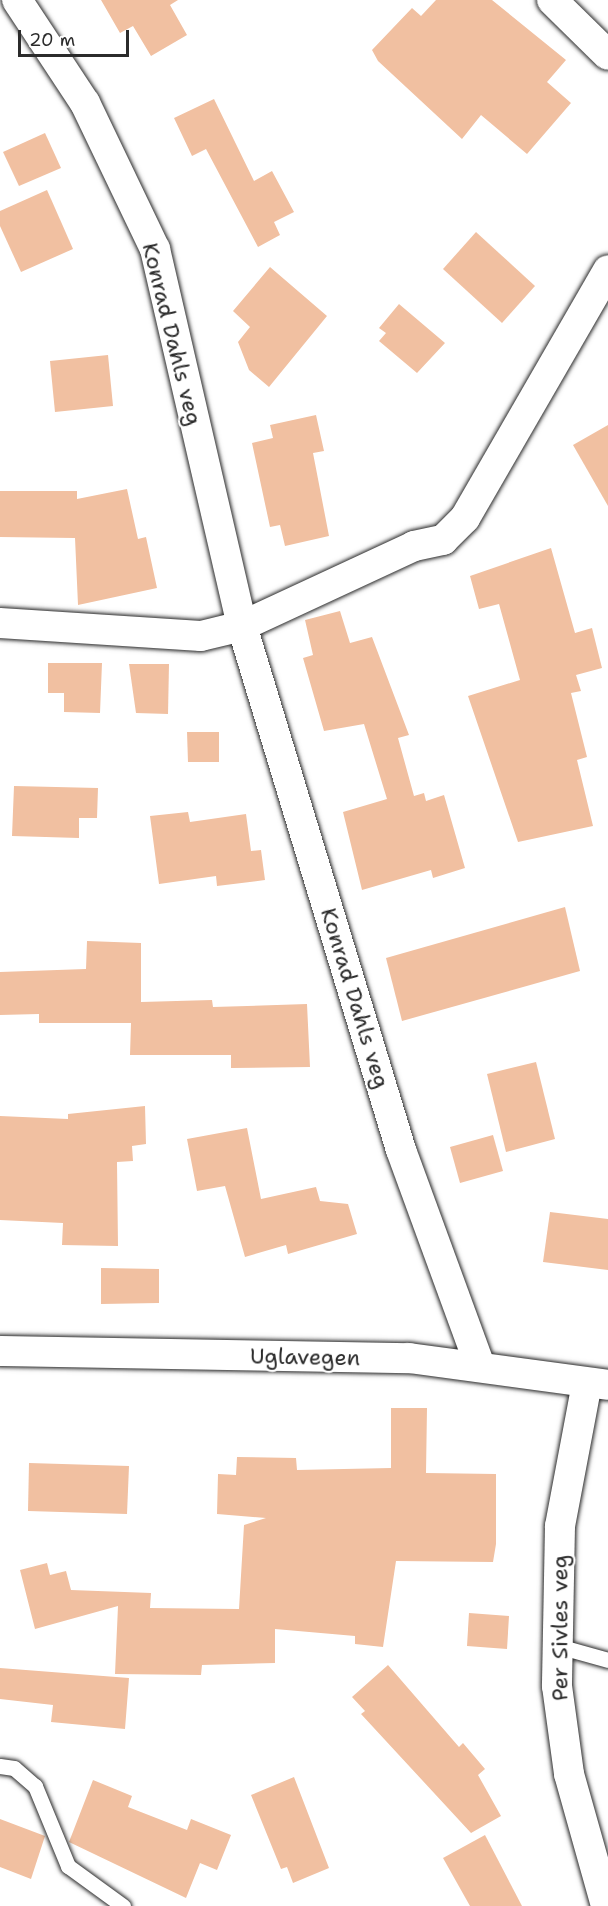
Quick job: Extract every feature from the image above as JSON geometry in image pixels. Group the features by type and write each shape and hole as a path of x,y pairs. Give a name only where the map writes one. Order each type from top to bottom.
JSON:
{"street":[{"name":"Konrad Dahls veg","path":"17,0 85,103 155,249 242,626 401,1150 480,1366"},
{"path":"552,0 608,55"},
{"path":"0,622 201,636 242,626 414,546 443,540 465,518 608,270"},
{"name":"Uglavegen","path":"0,1351 409,1358 480,1366 597,1384"},
{"name":"Per Sivles veg","path":"597,1384 560,1526 556,1686 569,1774 606,1906"}],"lane":[{"path":"558,1646 608,1660"},
{"path":"0,1766 14,1768 34,1786 68,1866 123,1906"}],"building":[{"path":"101,0 178,0 170,5 187,35 151,56 133,26 120,33"},
{"path":"436,0 492,0 566,60 547,82 571,103 527,154 481,115 462,139 378,61 372,50 412,8 421,16"},
{"path":"214,99 254,181 272,171 294,212 274,222 280,235 258,247 206,149 192,156 174,118"},
{"path":"45,133 61,168 19,186 3,152"},
{"path":"47,190 73,249 21,272 0,226 0,211"},
{"path":"476,232 535,286 502,323 443,269"},
{"path":"270,267 327,316 269,387 249,370 238,342 250,327 233,311"},
{"path":"399,304 445,343 417,373 379,341 386,333 379,328"},
{"path":"108,355 113,406 55,412 50,361"},
{"path":"316,415 324,451 313,453 329,536 285,546 280,525 270,527 252,443 273,438 270,425"},
{"path":"608,425 608,506 573,445"},
{"path":"127,489 138,539 146,537 157,588 78,605 75,538 0,537 0,491 77,491 77,499"},
{"path":"551,548 575,633 592,628 602,668 576,675 581,691 571,693 587,757 577,760 593,826 518,842 468,696 520,680 499,604 479,609 470,576"},
{"path":"340,611 350,643 372,637 409,735 398,738 414,796 424,793 426,801 444,795 465,868 433,878 431,870 362,890 343,812 387,799 364,724 324,731 303,658 313,655 305,620"},
{"path":"48,663 102,663 100,713 64,712 64,693 48,693"},
{"path":"129,664 169,664 168,714 136,713"},
{"path":"187,732 219,732 219,762 188,762"},
{"path":"14,786 98,788 97,818 79,818 79,838 12,836"},
{"path":"188,812 190,822 246,814 251,851 261,850 265,880 217,886 216,876 159,884 150,816"},
{"path":"565,907 580,971 402,1021 386,958"},
{"path":"87,941 141,943 141,1002 212,1000 213,1007 307,1004 310,1067 231,1068 231,1055 130,1055 131,1023 39,1023 39,1014 0,1015 0,972 86,969"},
{"path":"536,1062 555,1139 506,1152 487,1074"},
{"path":"145,1106 146,1144 132,1146 133,1161 117,1162 118,1246 62,1245 63,1223 0,1220 0,1116 68,1119 68,1114"},
{"path":"247,1128 261,1199 316,1187 320,1201 348,1204 357,1234 288,1254 286,1245 245,1257 225,1186 197,1191 187,1139"},
{"path":"493,1135 503,1171 460,1183 450,1147"},
{"path":"550,1212 608,1219 608,1270 543,1262"},
{"path":"101,1268 159,1269 159,1303 101,1304"},
{"path":"391,1408 427,1408 426,1473 496,1474 496,1544 493,1562 396,1561 383,1647 355,1644 355,1636 275,1629 275,1663 202,1665 201,1675 115,1674 118,1606 35,1629 20,1570 47,1563 50,1575 66,1571 71,1590 151,1593 150,1608 239,1609 244,1525 266,1518 217,1514 218,1474 236,1475 237,1457 296,1458 297,1470 391,1468"},
{"path":"29,1463 129,1466 127,1514 28,1511"},
{"path":"469,1613 509,1616 507,1649 467,1646"},
{"path":"388,1665 459,1747 463,1743 485,1769 478,1775 501,1816 471,1833 361,1714 365,1711 352,1697"},
{"path":"0,1668 129,1678 125,1729 51,1722 53,1705 0,1699"},
{"path":"294,1777 329,1868 293,1883 287,1867 281,1869 251,1795"},
{"path":"93,1780 132,1796 128,1807 187,1830 191,1819 231,1835 217,1870 200,1863 186,1898 69,1842"},
{"path":"0,1819 45,1836 31,1879 0,1867"},
{"path":"485,1835 522,1906 470,1906 443,1858"}]}
